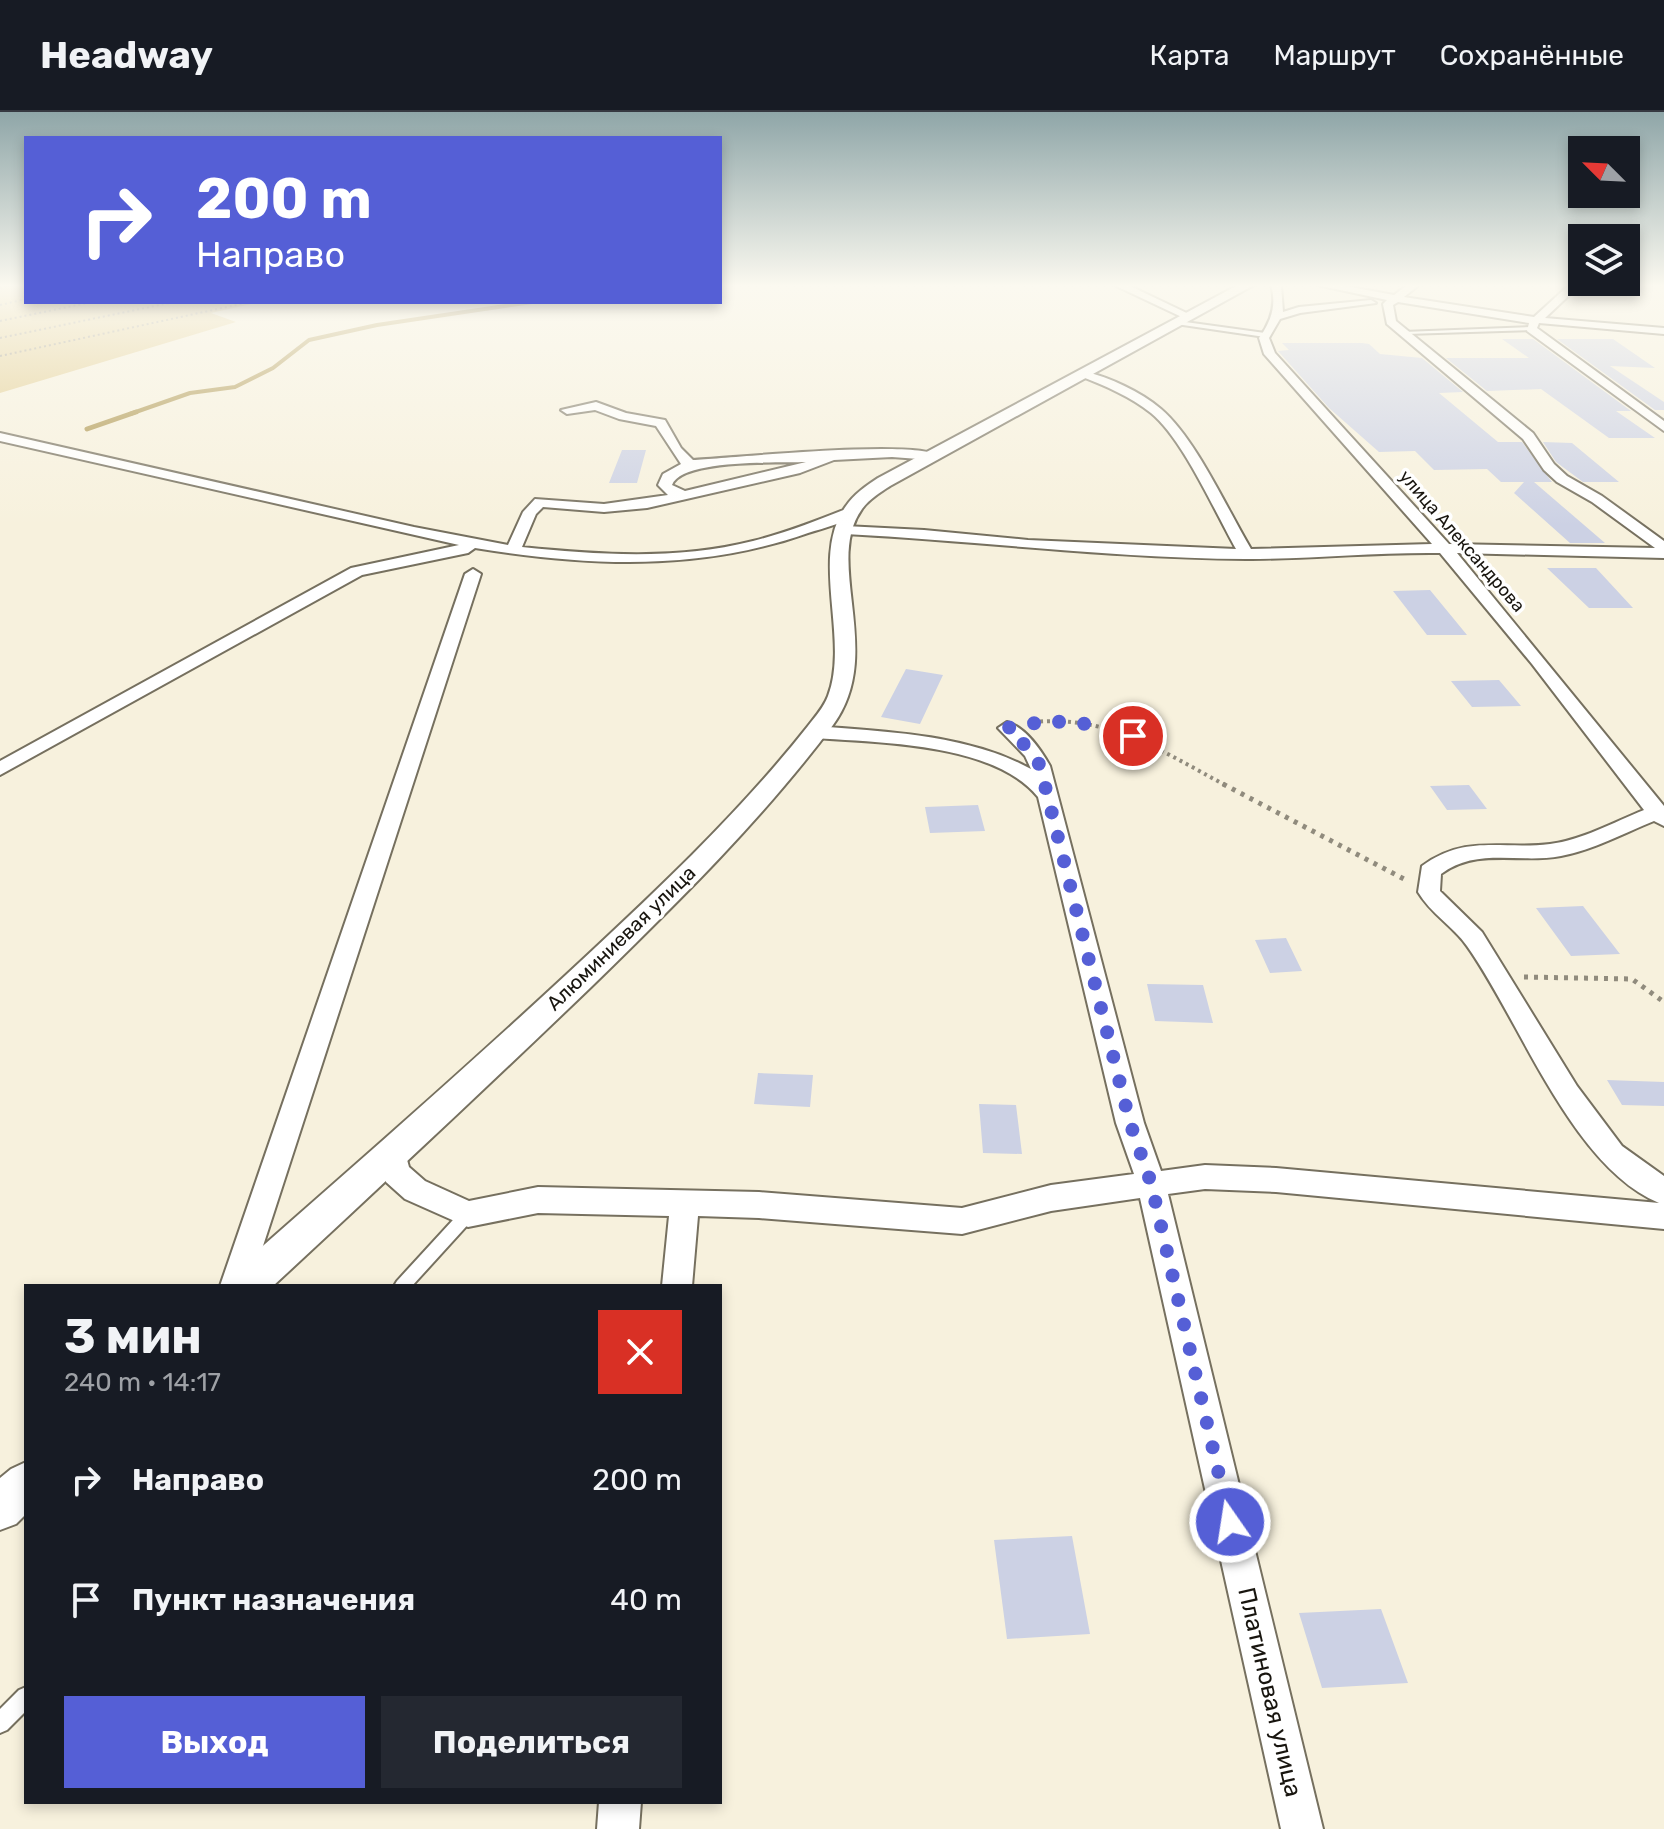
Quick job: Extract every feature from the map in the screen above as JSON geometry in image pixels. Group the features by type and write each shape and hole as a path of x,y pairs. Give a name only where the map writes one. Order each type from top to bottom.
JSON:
{"street":[{"path":"848,521 884,482 1100,365"},
{"name":"улица Александрова","path":"1280,365 1445,549 1661,815"},
{"path":"1445,365 1528,436 1549,467 1562,479 1597,499 1664,550"},
{"path":"1585,365 1664,427"},
{"path":"1084,374 1118,387 1157,412 1183,444 1246,554"},
{"path":"567,410 596,406 623,416 661,423 666,437 681,458 690,464"},
{"path":"0,437 479,546 592,559 692,555 739,549 848,521 924,534 1028,545 1246,554 1445,549 1664,550"},
{"path":"687,496 669,491 665,485 668,477 690,464 892,453 932,456"},
{"path":"513,551 530,512 540,502 618,507 687,496 795,470 829,458"},
{"name":"Алюминиевая улица","path":"248,1284 629,933 753,807 816,732 840,695 845,672 842,546 848,521"},
{"path":"0,769 65,730 357,571 479,546"},
{"path":"236,1284 473,574"},
{"name":"Платиновая улица","path":"1007,728 1033,753 1040,766 1130,1123 1151,1183 1302,1829"},
{"path":"816,732 877,737 957,750 1002,762 1029,776 1046,794"},
{"path":"1661,815 1563,848 1528,852 1474,849 1443,859 1430,871 1429,892 1443,910 1474,938 1500,976 1568,1094 1612,1154 1664,1192"},
{"path":"393,1153 396,1173 415,1190 468,1214 538,1200 759,1205 962,1221 1051,1198 1205,1177 1276,1180 1664,1216"},
{"path":"677,1284 685,1205"},
{"path":"0,1508 24,1486"},
{"path":"618,1829 620,1804"}],"lane":[{"path":"404,1284 468,1214"},
{"path":"0,1723 24,1699"}],"path":[{"path":"1007,728 1038,721 1068,719 1133,736 1429,892"},
{"path":"1500,976 1632,979 1664,1002"}],"shaded area":[{"path":"0,365 93,365 0,393"}],"building":[{"path":"1291,365 1431,365 1463,392 1439,393 1498,442 1522,442 1552,482 1534,482 1605,543 1570,543 1514,493 1524,482 1501,482 1487,469 1434,470 1415,451 1379,452 1329,408"},
{"path":"1455,365 1569,365 1631,411 1616,411 1655,438 1609,438 1541,389 1487,391"},
{"path":"1593,365 1651,365 1655,368 1610,366 1664,402 1664,410 1655,410"},
{"path":"1543,442 1572,443 1619,482 1583,482 1556,462"},
{"path":"622,450 646,450 637,483 609,483"},
{"path":"1547,568 1596,568 1633,608 1589,608"},
{"path":"1430,590 1467,635 1427,635 1393,591"},
{"path":"906,669 943,675 920,724 881,717"},
{"path":"1499,680 1521,706 1472,707 1451,681"},
{"path":"1469,785 1487,809 1447,810 1430,786"},
{"path":"978,805 985,831 930,833 925,807"},
{"path":"1583,906 1620,954 1571,956 1536,908"},
{"path":"1286,938 1302,971 1270,973 1255,940"},
{"path":"1147,984 1203,985 1213,1023 1155,1021"},
{"path":"758,1073 813,1075 810,1107 754,1104"},
{"path":"1607,1080 1664,1082 1664,1106 1622,1105"},
{"path":"979,1104 1016,1105 1022,1154 983,1153"},
{"path":"1072,1536 1090,1634 1007,1639 994,1540"},
{"path":"1381,1609 1408,1683 1322,1688 1299,1613"}],"waterway":[{"path":"130,414 190,393 235,387 277,365"},
{"path":"87,429 136,412"}],"route":[{"path":"1133,736 1068,719 1038,721 1007,728 1021,739 1040,766 1130,1123 1151,1183 1230,1522"}]}
